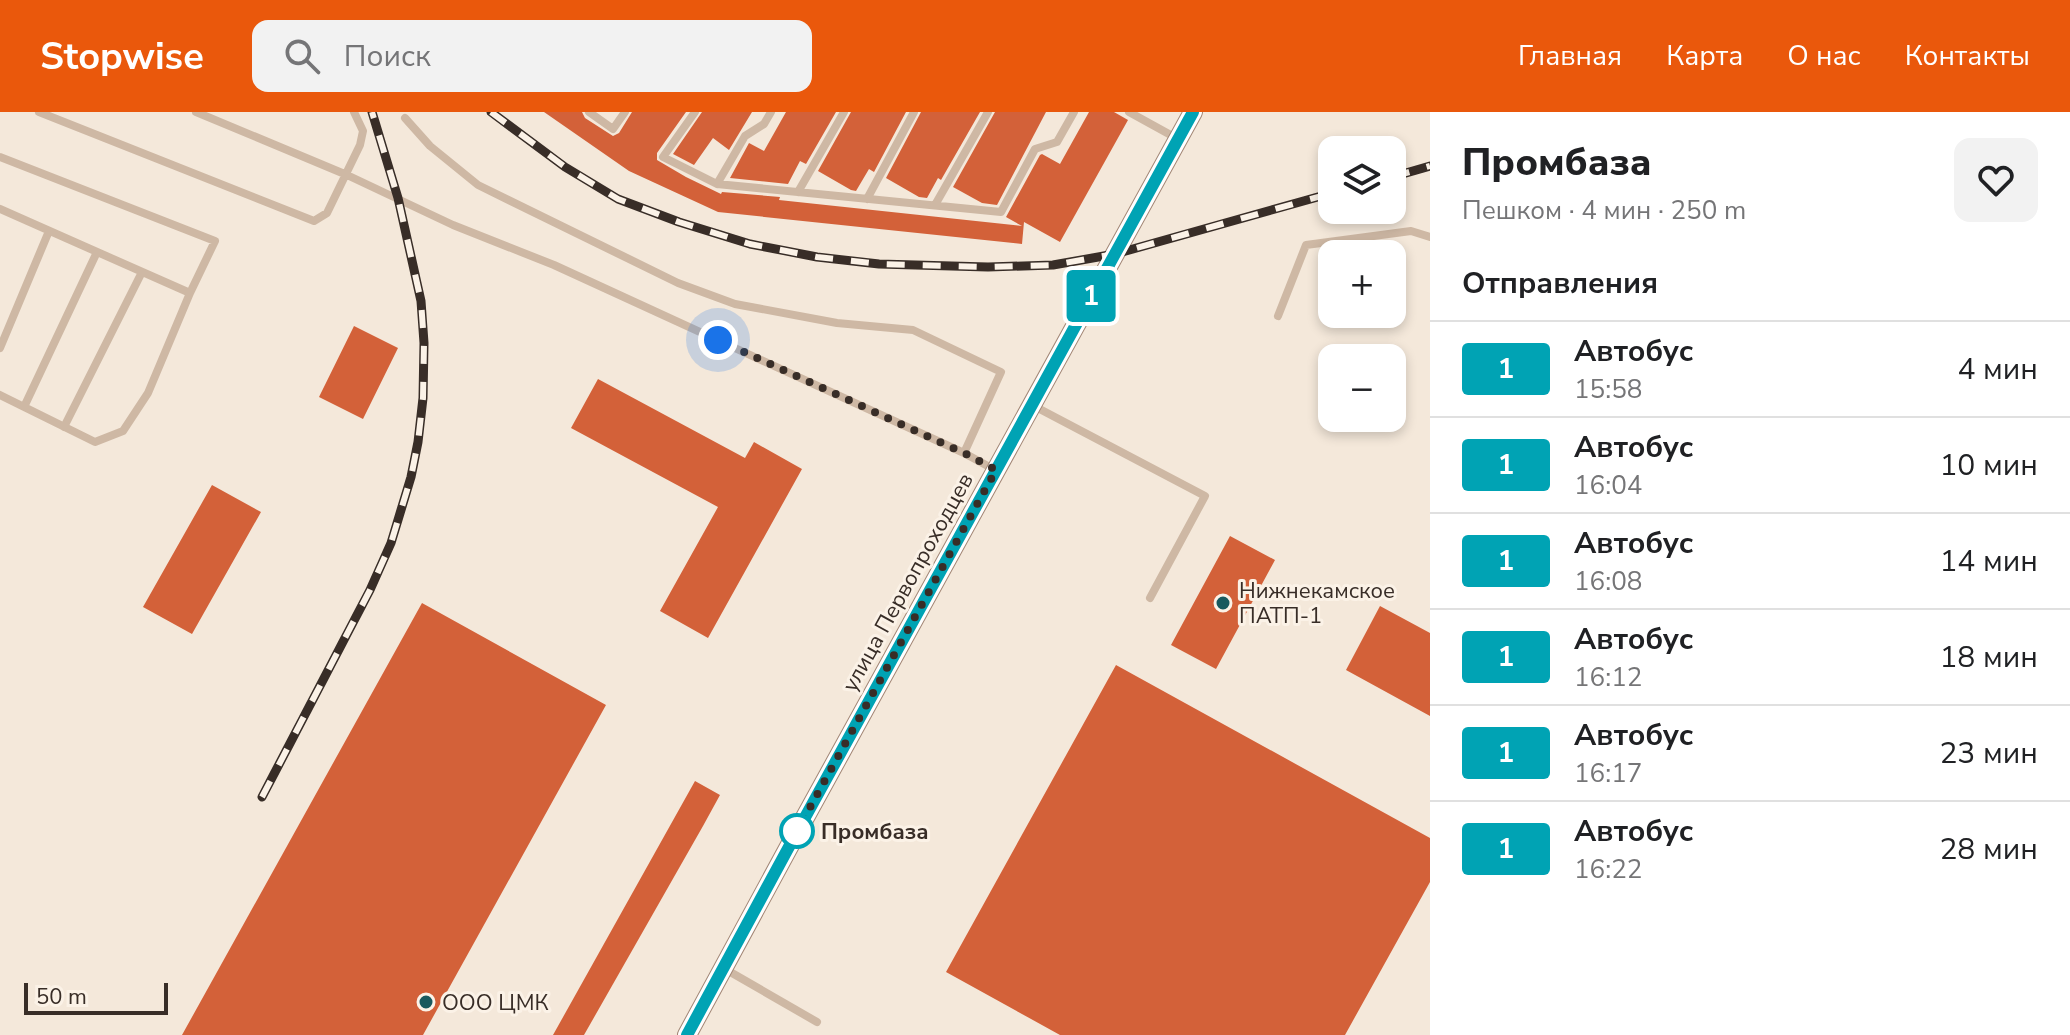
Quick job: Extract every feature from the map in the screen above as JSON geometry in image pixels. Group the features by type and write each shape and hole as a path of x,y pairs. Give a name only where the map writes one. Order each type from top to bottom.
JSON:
{"street":[{"name":"улица Первопроходцев","path":"687,1035 1193,112"}],"lane":[{"path":"39,112 314,221 327,213 360,145 363,131 354,112"},
{"path":"196,112 568,272 996,470"},
{"path":"589,112 613,129 625,112"},
{"path":"695,112 663,157 717,184 1001,212 1035,149 1057,142 1074,112"},
{"path":"717,184 745,136 764,124 771,112"},
{"path":"798,192 844,112"},
{"path":"867,199 914,112"},
{"path":"935,205 988,112"},
{"path":"1129,112 1178,139"},
{"path":"405,118 430,146 478,185 678,283 735,304 837,323 913,330 1001,372 964,453"},
{"path":"0,157 215,241 148,393 123,431 95,442 0,395"},
{"path":"0,209 190,293"},
{"path":"0,348 49,231"},
{"path":"1278,316 1306,245 1411,231 1430,237"},
{"path":"24,407 97,252"},
{"path":"64,427 142,272"},
{"path":"1032,405 1205,496 1150,598"},
{"path":"724,968 817,1022"}],"building":[{"path":"544,112 582,112 585,118 613,136 619,133 632,112 686,112 657,153 657,160 721,194 780,197 779,200 1022,226 1006,217 1040,155 1060,164 1089,112 1114,112 1128,120 1060,242 1024,222 1022,244 718,212 629,171"},
{"path":"702,112 752,112 729,150 713,138 694,165 673,154"},
{"path":"786,112 836,112 806,164 800,161 788,184 730,178 749,143 764,151"},
{"path":"851,112 906,112 874,172 869,169 856,191 818,171"},
{"path":"921,112 980,112 941,180 938,178 927,198 919,197 886,178"},
{"path":"995,112 1046,112 997,205 982,203 953,187"},
{"path":"354,326 398,348 363,419 319,397"},
{"path":"598,379 745,458 754,442 802,469 708,638 660,611 718,507 571,428"},
{"path":"212,485 261,512 192,634 143,607"},
{"name":"Нижнекамское ПАТП-1","path":"1230,536 1275,560 1216,669 1171,645"},
{"path":"422,603 606,705 423,1035 182,1035"},
{"path":"1380,606 1430,633 1430,716 1346,670"},
{"path":"1116,665 1430,838 1430,882 1345,1035 1060,1035 946,972"},
{"path":"695,781 720,795 703,826 584,1035 553,1035"}],"railway":[{"path":"262,797 370,590 391,543 418,442 423,398 421,301 398,198 372,112"},
{"path":"491,112 565,167 618,199 750,244 817,257 879,264 1053,265 1115,254 1318,197"},
{"path":"1406,173 1430,166"}],"bus line":[{"name":"1","path":"687,1035 1193,112"}],"place":[{"name":"Нижнекамское ПАТП-1","path":"1223,603"},
{"name":"Промбаза","path":"797,831"},
{"name":"ООО ЦМК","path":"426,1002"}],"route":[{"path":"718,340 996,470 797,831"}]}
